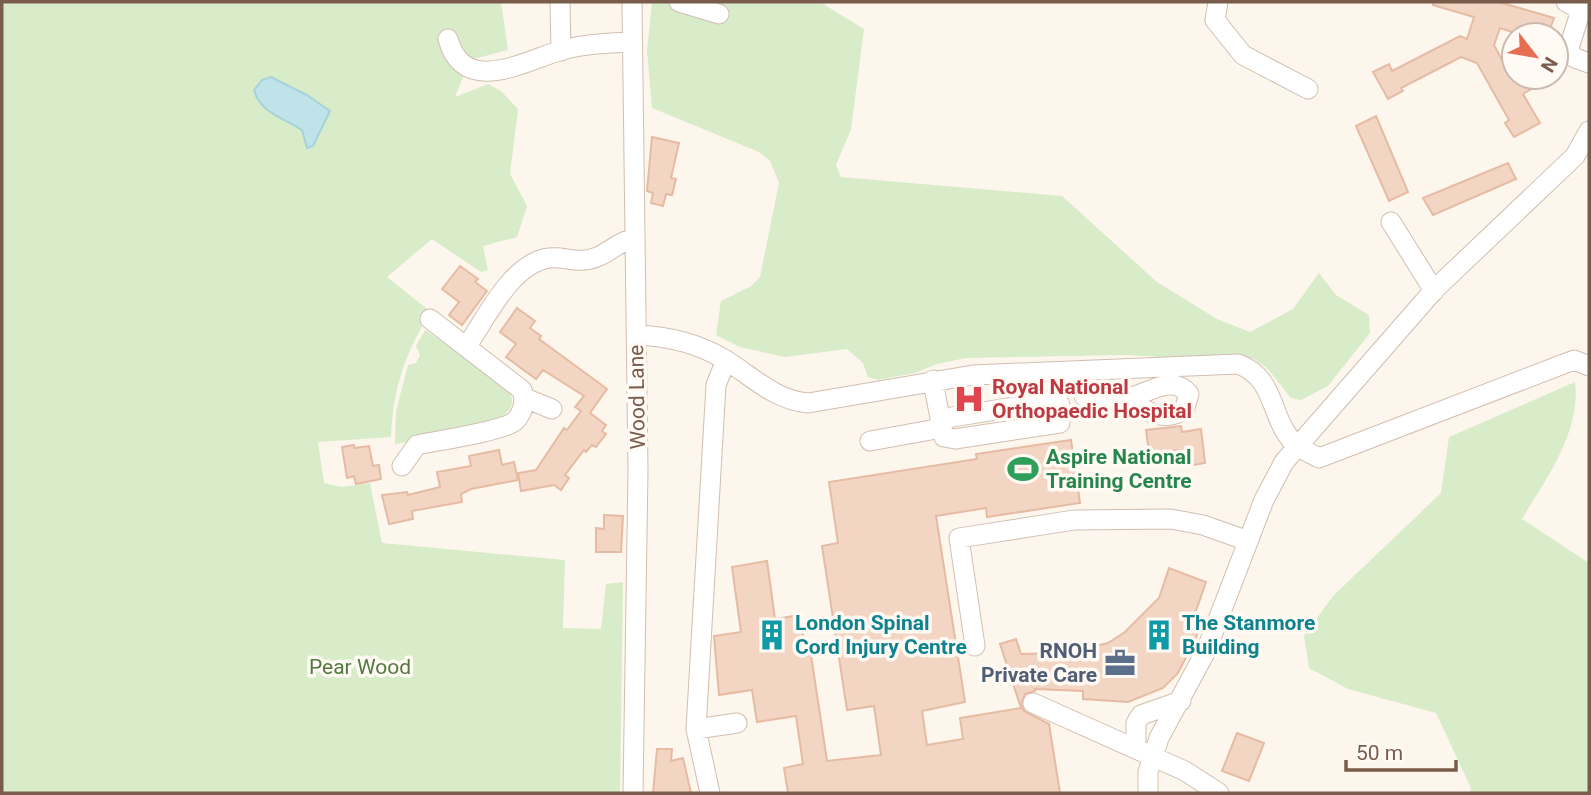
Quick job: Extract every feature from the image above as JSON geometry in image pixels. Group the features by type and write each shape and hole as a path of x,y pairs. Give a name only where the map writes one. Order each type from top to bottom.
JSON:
{"street":[{"path":"560,2 561,51"},
{"name":"Wood Lane","path":"632,2 638,470 633,793"},
{"path":"680,2 719,14"},
{"path":"1218,2 1215,20 1243,55 1308,89"},
{"path":"1570,43 1579,6"},
{"path":"448,39 459,63 476,72 524,65 561,51 632,42"},
{"path":"1570,57 1589,63"},
{"path":"1144,752 1181,701 1206,651 1275,478 1296,445 1434,290 1580,163 1589,131"},
{"path":"1391,222 1434,290"},
{"path":"466,347 522,271 550,258 573,262 598,257 619,241 635,238"},
{"path":"402,466 417,444 507,426 521,412 525,398 522,390 430,319"},
{"path":"636,335 678,340 726,360 765,388 795,402 827,402 933,380 1001,373 1082,372 1227,363 1245,367 1263,381 1287,434 1296,445 1319,458 1574,360 1589,366"},
{"path":"710,793 696,729 716,385 726,360"},
{"path":"1082,372 1084,396 1125,399"},
{"path":"870,441 942,428 1057,400 1060,405 1060,423 955,439 942,428 933,380"},
{"path":"525,398 552,409"},
{"path":"975,646 959,538 1074,520 1171,519 1203,525 1248,541"},
{"path":"1148,793 1144,752 1136,723 1141,715 1181,701"},
{"path":"1033,703 1185,771 1219,793"},
{"path":"696,729 737,723"}],"green space":[{"name":"Pear Wood","path":"2,2 501,2 508,50 470,60 455,97 488,84 501,91 518,109 510,174 527,206 517,237 483,246 488,270 481,272 432,239 387,277 431,312 414,342 402,372 394,403 391,437 318,442 324,483 342,487 370,483 382,543 565,560 563,628 601,629 606,584 623,582 620,793 2,793"},
{"path":"652,2 820,2 864,29 851,129 836,165 841,177 1062,196 1157,282 1217,319 1250,332 1293,309 1319,273 1336,295 1369,315 1370,333 1328,386 1301,400 1291,398 1267,368 1254,359 1242,356 966,358 937,364 915,373 878,380 868,377 863,363 847,349 785,357 740,347 716,335 721,301 751,286 760,277 779,183 770,161 759,152 652,108 647,50"},
{"path":"425,330 495,378 509,391 512,404 504,415 469,431 395,444 396,411 408,365 416,363 420,355 416,346"},
{"path":"1575,382 1573,419 1567,436 1551,470 1522,519 1589,563 1589,793 1470,793 1471,788 1436,713 1348,689 1309,668 1304,636 1333,596 1441,493 1449,437"}],"water":[{"path":"271,77 307,95 330,111 313,146 307,148 302,130 267,110 257,98 254,90 262,80"}],"building":[{"path":"1434,2 1499,2 1554,18 1553,21 1500,21 1494,45 1500,56 1500,91 1528,91 1523,94 1540,123 1514,137 1505,123 1509,120 1477,63 1461,57 1401,88 1403,91 1388,99 1373,72 1389,64 1392,71 1460,36 1467,39 1474,17 1433,5"},
{"path":"1376,116 1408,192 1389,201 1356,126"},
{"path":"652,137 679,143 671,178 676,179 672,195 666,194 663,206 651,203 653,193 647,191"},
{"path":"1508,163 1516,179 1433,215 1423,198"},
{"path":"460,266 478,279 475,282 487,291 462,325 449,315 459,302 442,289"},
{"path":"517,308 535,321 530,328 541,336 539,339 607,389 590,413 606,425 602,431 606,434 596,447 592,445 586,452 584,450 565,475 569,478 561,490 554,485 521,491 518,473 536,470 564,428 567,430 581,411 575,407 584,396 543,370 536,379 506,357 516,344 500,332"},
{"path":"1181,426 1182,432 1201,429 1205,463 1193,465 1192,457 1182,458 1181,450 1149,452 1146,430"},
{"path":"1071,440 1080,503 987,517 986,508 936,516 965,702 922,711 927,745 963,739 960,718 1021,708 1000,644 1016,639 1021,654 1065,653 1108,643 1125,632 1159,598 1169,568 1206,582 1192,622 1199,627 1196,638 1178,673 1163,688 1128,702 1083,699 1083,691 1035,689 1025,694 1021,704 1024,711 1049,724 1060,793 788,793 784,768 803,764 796,716 757,722 752,690 719,695 714,636 741,632 732,567 767,561 775,619 800,615 806,656 811,655 827,761 881,755 874,706 847,710 822,546 838,543 829,482 977,459 976,454"},
{"path":"354,445 354,448 369,446 373,466 379,465 381,479 356,484 354,476 347,478 342,447"},
{"path":"499,450 502,465 514,462 518,480 471,489 461,494 462,502 412,511 413,519 389,524 382,495 407,492 408,495 440,487 437,472 471,466 469,456"},
{"path":"604,515 623,516 621,552 596,552 596,528 604,529"},
{"path":"1237,733 1264,743 1249,781 1222,771"},
{"path":"657,749 672,749 671,761 683,758 691,793 653,793"}],"place":[{"name":"Royal National Orthopaedic Hospital","path":"969,399"},
{"name":"Aspire National Training Centre","path":"1023,469"},
{"name":"London Spinal Cord Injury Centre","path":"772,635"},
{"name":"The Stanmore Building","path":"1159,635"},
{"name":"RNOH Private Care","path":"1120,663"}]}
